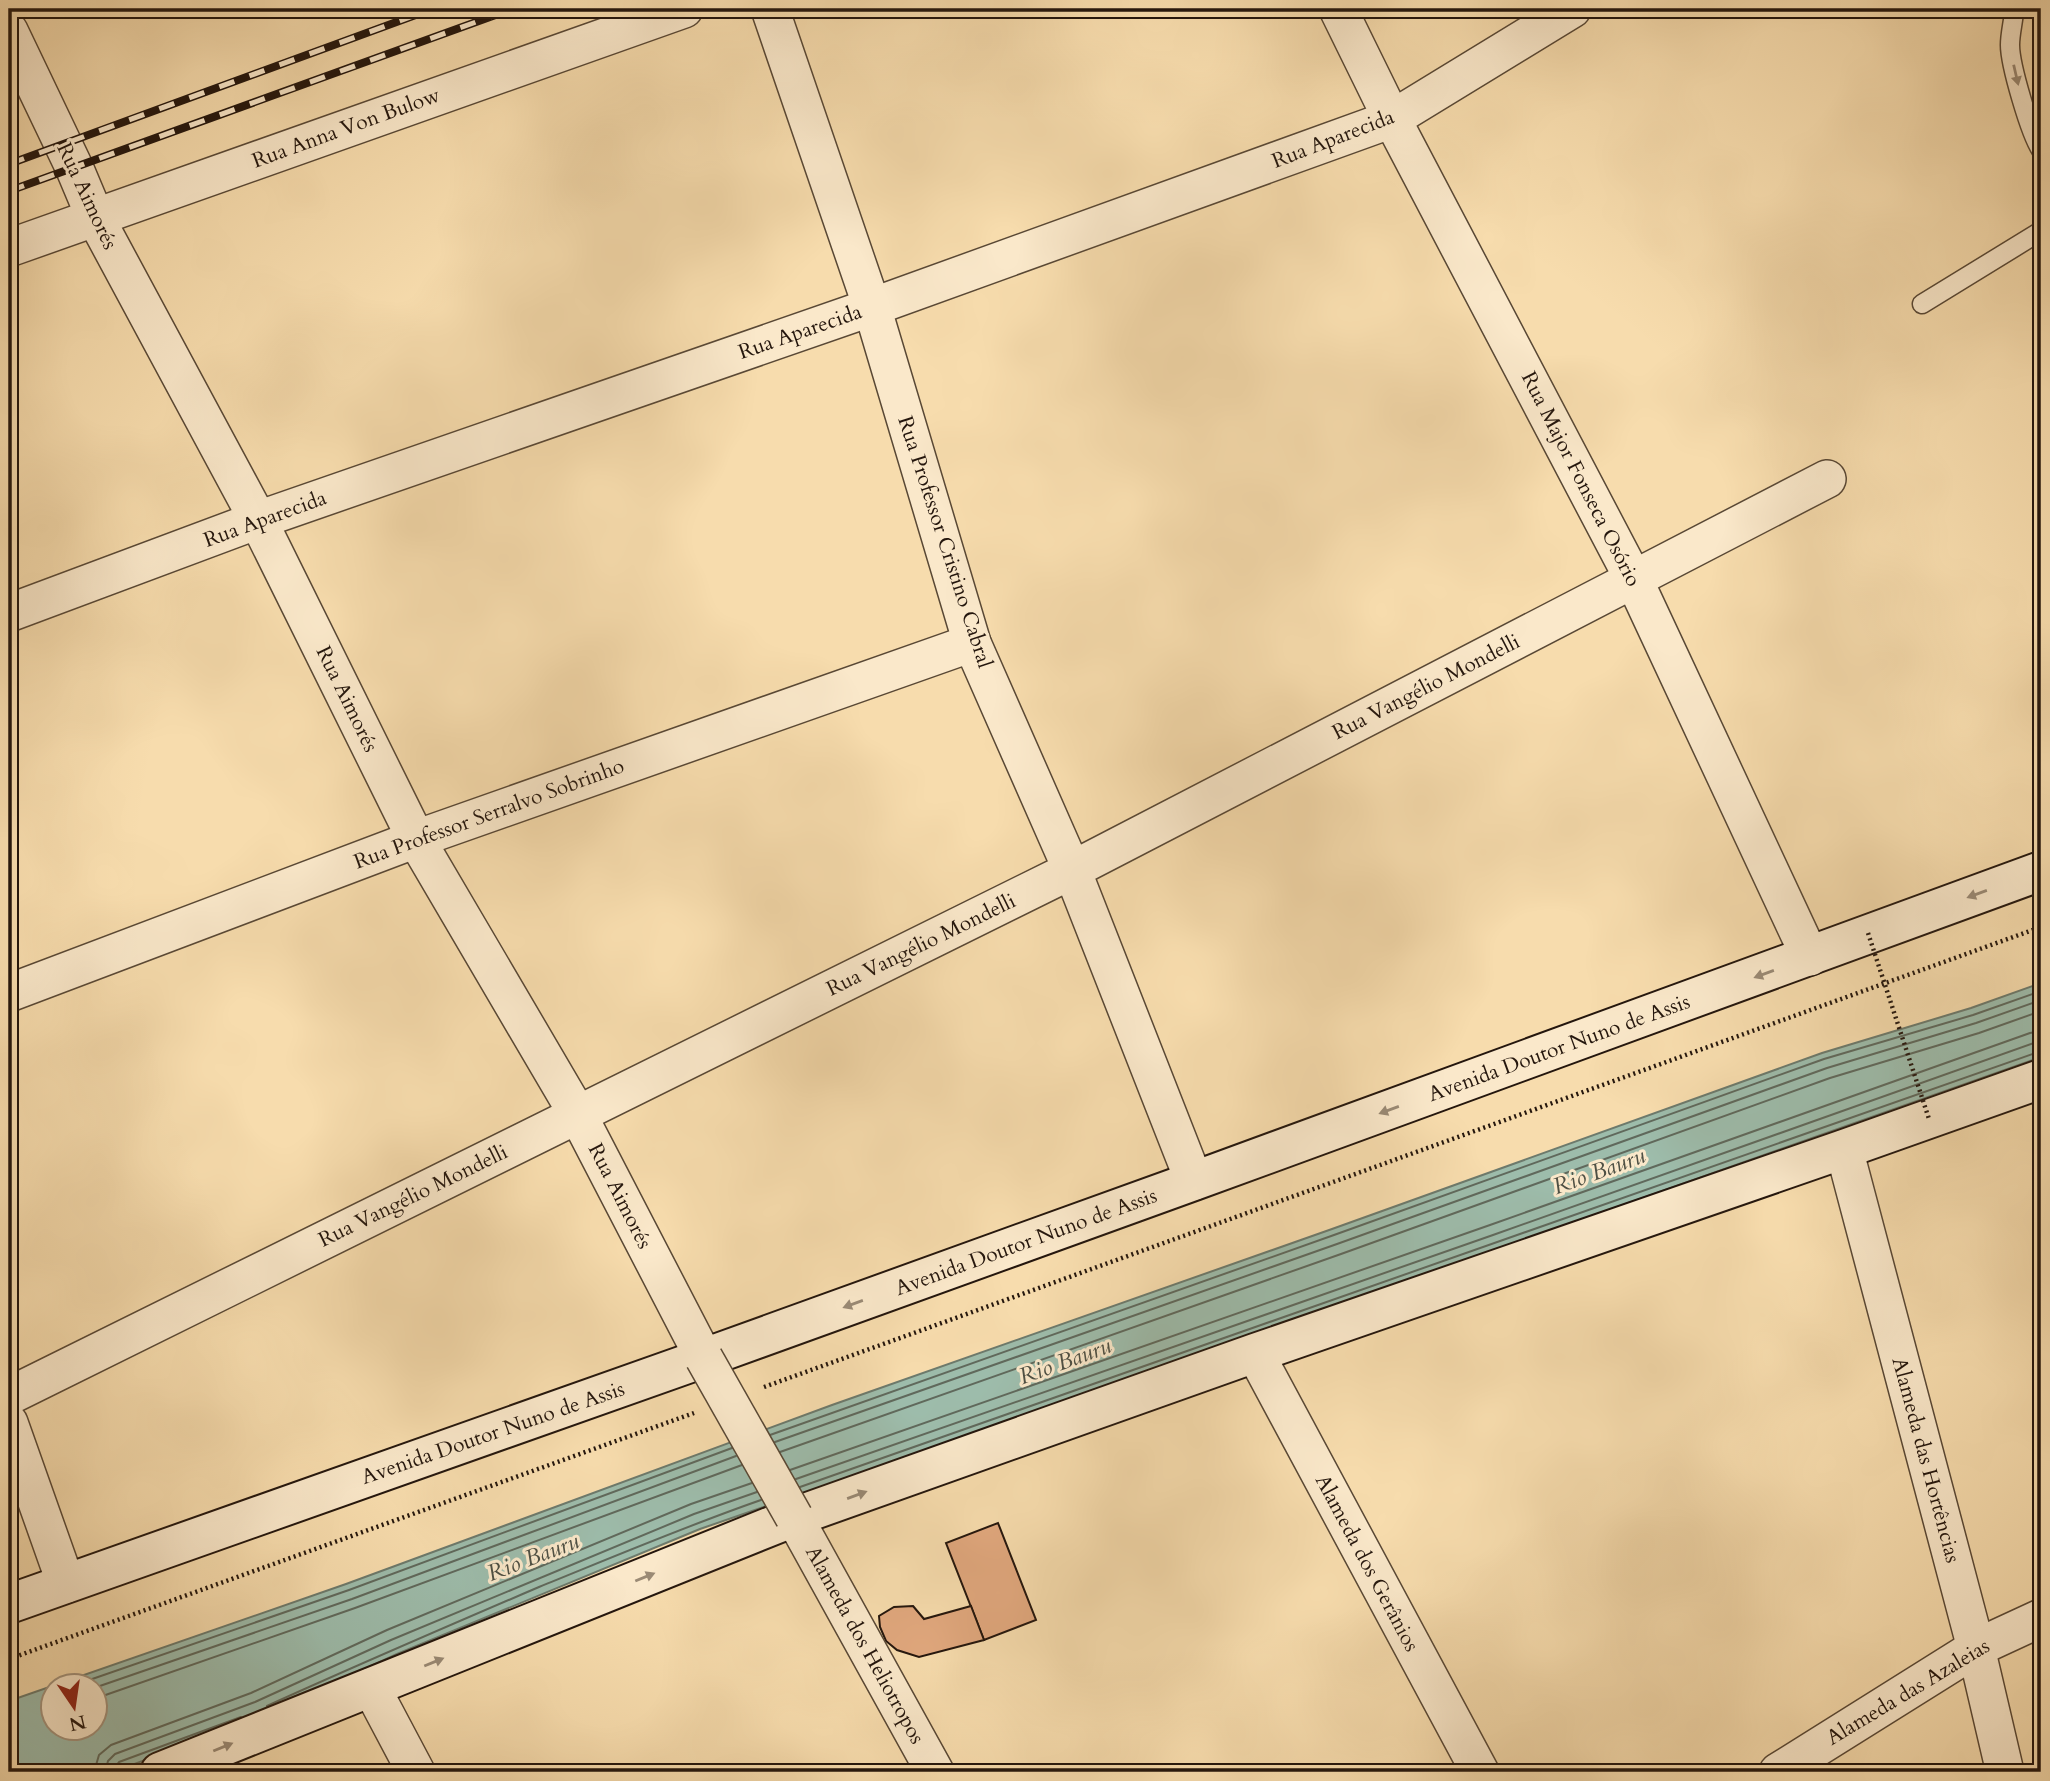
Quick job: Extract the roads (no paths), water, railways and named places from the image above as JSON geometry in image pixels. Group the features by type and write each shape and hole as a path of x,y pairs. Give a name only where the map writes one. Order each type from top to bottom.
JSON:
{"main road":[{"name":"Avenida Doutor Nuno de Assis","path":"9,1604 704,1358 2041,871"},
{"path":"160,1772 794,1517 2041,1079"}],"street":[{"name":"Rua Anna Von Bulow","path":"9,248 684,9"},
{"name":"Rua Professor Cristino Cabral","path":"770,9 872,307 972,643 1072,870 1194,1181"},
{"name":"Rua Major Fonseca Osório","path":"1338,9 1392,119 1634,580 1810,957"},
{"name":"Rua Aparecida","path":"9,612 258,520 872,307 1392,119 1572,9"},
{"name":"Rua Aimorés","path":"9,31 75,167 95,217 258,520 416,839 578,1115 704,1358 794,1517"},
{"name":"Rua Vangélio Mondelli","path":"9,1396 1072,870 1827,479"},
{"name":"Rua Professor Serralvo Sobrinho","path":"9,993 416,839 972,643"},
{"name":"Alameda das Hortências","path":"1844,1149 1976,1648 2005,1772"},
{"name":"Alameda dos Gerânios","path":"1255,1353 1480,1772"},
{"path":"9,1423 65,1584"},
{"name":"Alameda dos Heliotropos","path":"794,1517 935,1772"},
{"name":"Alameda das Azaleias","path":"1779,1772 1976,1648 2041,1618"},
{"path":"371,1687 416,1772"}],"lane":[{"path":"2016,9 2010,46 2018,83 2035,140 2041,150"},
{"path":"1922,304 2041,230"}],"water":[{"name":"Rio Bauru","path":"2041,983 2041,1057 700,1529 397,1654 261,1717 113,1772 9,1772 9,1701 38,1691 38,1742 108,1742 108,1672 92,1672 346,1584 832,1405 1822,1053 1971,1008"}],"railway":[{"path":"9,164 432,9"},
{"path":"9,191 512,9"}]}
